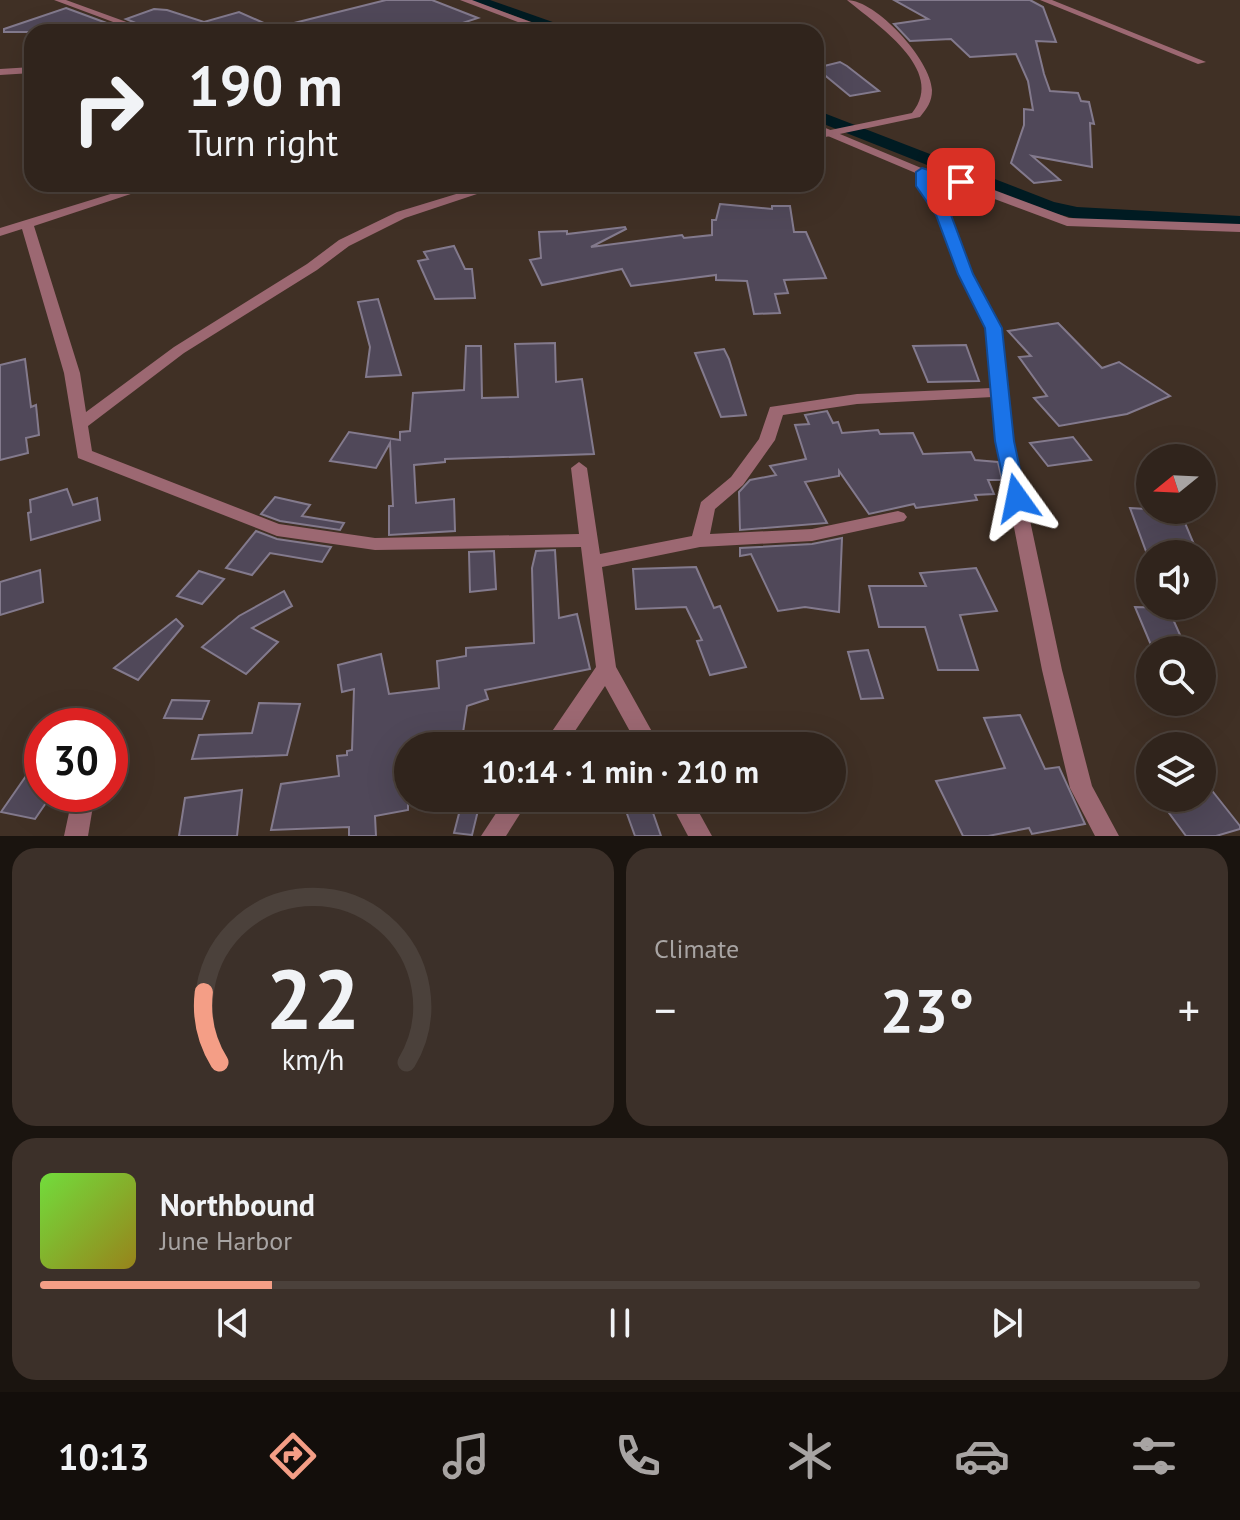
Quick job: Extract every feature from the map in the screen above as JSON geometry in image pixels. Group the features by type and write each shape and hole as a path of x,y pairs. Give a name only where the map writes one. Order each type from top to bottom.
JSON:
{"street":[{"path":"58,0 126,24"},
{"path":"464,0 531,24"},
{"path":"824,135 916,115 926,100 926,80 904,44 886,24 851,0"},
{"path":"1044,0 1201,62"},
{"path":"0,72 24,70"},
{"path":"824,130 922,172 961,182 1067,222 1240,228"},
{"path":"922,172 923,186 943,215 966,274 994,328 1005,441 1052,670 1081,788 1107,836"},
{"path":"0,232 129,192"},
{"path":"79,425 179,350 312,267 344,243 413,210 474,192"},
{"path":"27,224 72,373 84,454 277,530 375,544 589,540"},
{"path":"700,541 707,506 737,481 767,440 776,411 857,399 1001,392"},
{"path":"579,468 606,668 641,732"},
{"path":"592,562 700,541 812,535 898,517"},
{"path":"563,732 606,668"},
{"path":"76,836 81,812"},
{"path":"493,836 509,812"},
{"path":"687,812 700,836"}],"building":[{"path":"386,0 432,0 478,18 460,24 290,24"},
{"path":"894,0 1030,0 1043,7 1056,42 1036,41 1044,74 1050,91 1078,93 1081,101 1089,102 1094,124 1090,123 1092,167 1032,156 1060,180 1034,183 1011,163 1024,125 1024,109 1033,110 1028,81 1016,54 970,57 951,39 910,41 894,24 928,19"},
{"path":"66,8 109,24 24,24 24,32 4,32 4,29"},
{"path":"154,9 204,22 239,12 266,24 138,24 126,19"},
{"path":"840,62 879,91 850,96 824,75 824,66"},
{"path":"720,204 772,209 772,206 790,206 794,232 806,232 826,278 784,280 788,293 775,294 780,313 754,314 747,281 716,280 716,275 631,286 622,269 542,285 530,260 541,258 539,232 567,231 567,234 625,227 591,247 682,235 684,238 712,235 712,220 716,220"},
{"path":"454,246 465,269 472,269 475,298 435,299 418,261 428,259 424,252"},
{"path":"378,299 401,375 366,377 370,347 358,302"},
{"path":"1058,323 1102,368 1119,362 1170,396 1127,414 1059,426 1034,398 1047,396 1019,357 1031,356 1008,331"},
{"path":"555,343 556,382 582,379 594,454 445,459 445,462 414,465 416,503 454,499 455,531 389,535 389,506 393,506 390,443 376,468 330,461 349,432 400,440 400,432 410,431 413,393 464,390 466,346 481,346 482,398 518,397 515,344"},
{"path":"966,345 979,381 928,382 913,346"},
{"path":"724,349 746,415 721,417 695,353"},
{"path":"25,359 31,407 36,405 39,435 26,438 28,453 0,460 0,365"},
{"path":"827,411 833,423 838,422 842,433 878,430 880,434 913,433 923,454 971,452 975,460 998,462 1002,480 988,480 994,494 975,495 977,500 916,508 914,504 869,514 839,471 839,476 805,482 827,523 740,530 739,492 750,480 776,475 770,466 806,459 795,425 809,424 805,415"},
{"path":"1073,437 1091,460 1048,466 1030,443"},
{"path":"67,489 73,505 97,498 100,520 31,540 30,500"},
{"path":"275,497 310,505 302,516 344,523 340,530 280,521 261,514"},
{"path":"1130,508 1136,508 1136,524 1185,524 1192,540 1142,540"},
{"path":"256,531 277,539 331,547 322,562 270,553 252,575 226,568"},
{"path":"842,538 839,612 805,607 778,611 751,554 740,556 740,548 812,544"},
{"path":"555,550 559,618 577,614 590,669 485,690 488,699 467,706 463,732 394,732 394,812 397,812 375,816 376,836 349,836 349,827 271,830 281,784 339,776 337,756 347,755 347,751 352,750 354,689 342,692 338,665 381,654 389,694 439,688 437,661 466,656 466,648 534,643 532,568 536,551"},
{"path":"494,551 496,589 470,592 469,552"},
{"path":"696,567 714,608 720,606 746,667 710,675 697,641 702,640 686,607 636,609 633,569"},
{"path":"976,568 997,611 960,615 978,670 938,670 925,627 879,627 869,586 926,586 920,573"},
{"path":"40,570 43,602 0,615 0,582"},
{"path":"199,571 224,579 202,604 177,596"},
{"path":"284,591 292,606 252,628 278,642 246,674 202,647 239,616"},
{"path":"176,619 183,626 138,680 114,668"},
{"path":"1140,620 1173,620 1181,636 1147,636"},
{"path":"868,650 883,698 861,699 848,652"},
{"path":"172,700 209,701 202,719 164,718"},
{"path":"259,703 300,704 287,755 192,759 199,735 252,733"},
{"path":"1020,715 1045,769 1059,767 1085,824 1032,834 1029,828 988,836 963,836 936,781 1005,768 984,718"},
{"path":"24,779 24,812 40,812 35,819 1,812"},
{"path":"242,790 237,836 179,836 185,798"},
{"path":"1216,796 1240,826 1240,829 1216,836 1186,836 1168,812 1216,812"},
{"path":"459,812 478,812 472,835 454,833"},
{"path":"626,812 653,812 661,836 635,836"}],"waterway":[{"path":"477,0 550,24"},
{"path":"824,118 1048,206 1077,213 1240,222"}],"route":[{"path":"961,182 922,172 923,186 943,215 966,274 994,328 1005,441 1017,498"}]}
